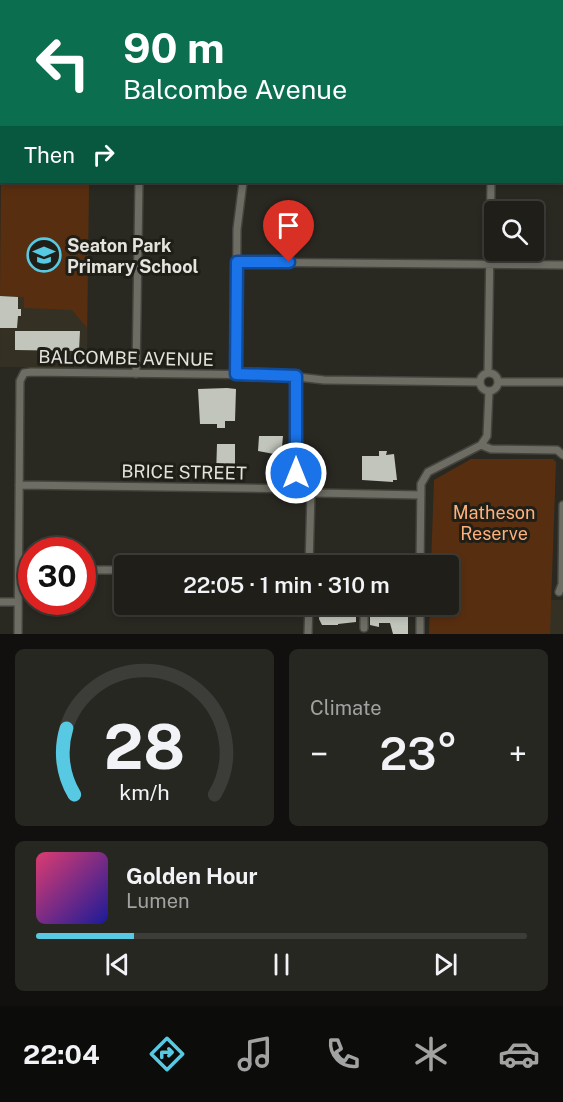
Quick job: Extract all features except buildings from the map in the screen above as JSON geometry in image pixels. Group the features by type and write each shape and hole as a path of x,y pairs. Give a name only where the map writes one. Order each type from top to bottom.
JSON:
{"street":[{"path":"136,374 139,183"},
{"path":"236,374 237,229 243,183"},
{"path":"488,372 491,183"},
{"path":"237,262 563,265"},
{"path":"488,372 483,374 479,382 481,387 489,391"},
{"path":"488,372 496,376 498,382 494,389 489,391"},
{"name":"BALCOMBE AVENUE","path":"19,485 21,381 24,373 236,374 296,376 324,380 479,382"},
{"path":"296,376 296,489"},
{"path":"498,382 563,382"},
{"path":"420,555 421,484 428,472 481,445 487,436 489,391"},
{"path":"481,445 491,449 557,450 563,455"},
{"path":"19,485 19,537"},
{"name":"BRICE STREET","path":"19,485 305,489 311,492 421,495"},
{"path":"309,555 311,492"},
{"path":"559,592 562,584 563,505"},
{"path":"96,570 114,570"},
{"path":"0,602 18,603"},
{"path":"18,615 18,634"},
{"path":"308,634 309,615"},
{"path":"364,615 364,628"},
{"path":"420,615 420,634"}],"shaded area":[{"name":"Seaton Park Primary School","path":"1,183 89,183 87,368 0,367"},
{"path":"550,600 563,600 563,634 550,634"}],"green space":[{"name":"Seaton Park Primary School","path":"1,183 89,183 87,328 72,310 24,308 24,297 0,296"},
{"name":"Matheson Reserve","path":"471,459 553,459 556,462 550,634 429,634 430,615 459,615 459,555 431,555 434,480"}],"place":[{"name":"Seaton Park Primary School","path":"44,255"}],"route":[{"path":"289,262 237,262 236,374 296,376 296,473"}]}
